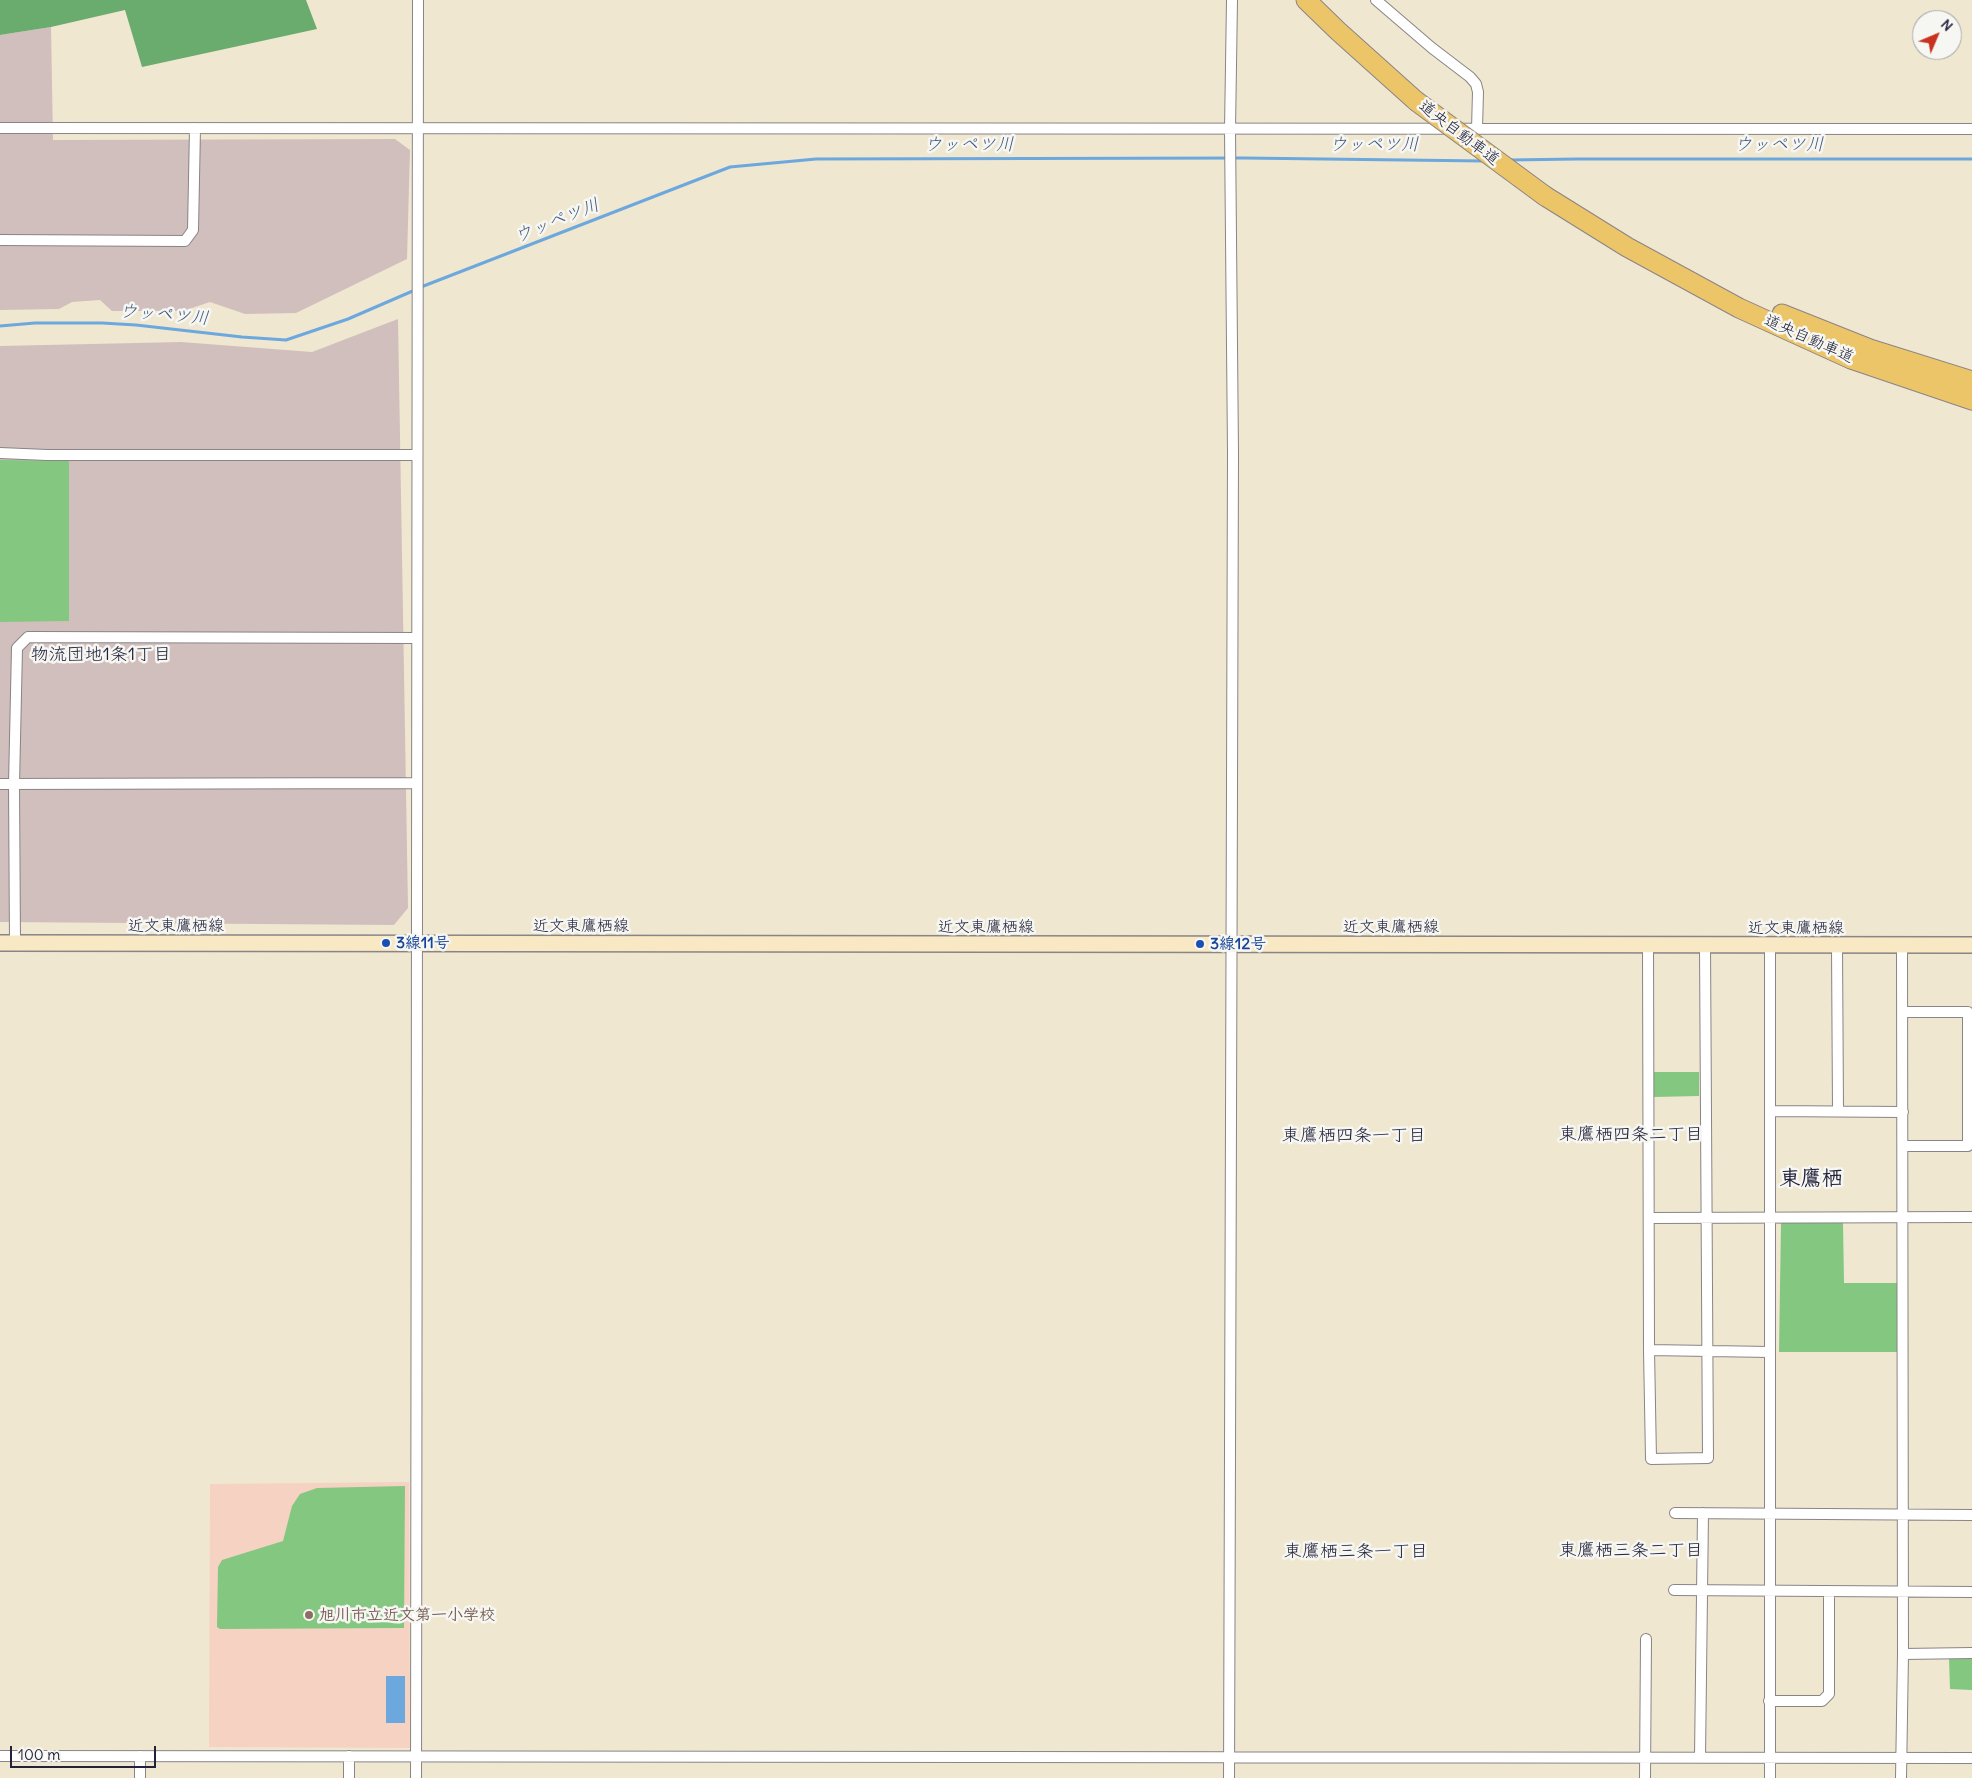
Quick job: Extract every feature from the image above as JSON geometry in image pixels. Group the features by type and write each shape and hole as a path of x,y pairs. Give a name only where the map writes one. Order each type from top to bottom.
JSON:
{"highway":[{"name":"道央自動車道","path":"1306,0 1416,101 1545,196 1627,247 1739,308 1851,359 1972,400"},
{"name":"道央自動車道","path":"1627,247 1861,346 1972,381"}],"street":[{"path":"416,1778 418,0"},
{"path":"1229,1778 1232,463 1230,130 1232,0"},
{"path":"1376,0 1432,48 1470,77 1476,84 1478,92 1476,129"},
{"path":"0,128 1972,129"},
{"path":"0,240 185,241 193,230 195,128"},
{"path":"0,453 47,455 416,455"},
{"path":"8,943 17,648 28,637 417,638"},
{"path":"0,784 417,783"},
{"name":"近文東鷹栖線","path":"8,943 1972,945"},
{"path":"1648,945 1651,1458 1708,1458 1705,1218 1705,945"},
{"path":"1770,945 1770,1778"},
{"path":"1901,1778 1902,945"},
{"path":"1837,946 1838,1111"},
{"path":"1902,1012 1968,1012 1968,1146 1903,1146"},
{"path":"1770,1111 1903,1112"},
{"path":"1649,1218 1972,1217"},
{"path":"1649,1350 1770,1352"},
{"path":"1675,1512 1972,1515"},
{"path":"1700,1757 1703,1513"},
{"path":"1674,1590 1972,1592"},
{"path":"1769,1701 1822,1701 1829,1694 1829,1592"},
{"path":"1645,1778 1646,1639"},
{"path":"1902,1654 1972,1653"},
{"path":"0,1756 1972,1758"},
{"path":"140,1756 140,1778"},
{"path":"349,1756 349,1778"}],"shaded area":[{"path":"51,27 53,140 395,139 410,150 407,259 296,313 245,314 210,302 183,311 112,311 100,300 72,302 59,309 0,310 0,35"},
{"path":"398,319 408,908 394,925 0,922 0,346 181,342 312,352"},
{"name":"旭川市立近文第一小学校","path":"409,1482 410,1748 209,1747 210,1484"}],"green space":[{"path":"0,0 306,0 317,29 142,67 125,10 51,27 0,35"},
{"path":"0,460 69,461 69,621 0,622"},
{"path":"1653,1072 1699,1072 1699,1096 1654,1097"},
{"path":"1781,1223 1843,1223 1844,1283 1898,1283 1897,1352 1779,1352"},
{"path":"405,1486 404,1628 220,1629 217,1627 218,1567 222,1560 283,1541 292,1506 300,1494 317,1488"},
{"path":"1949,1658 1972,1658 1972,1690 1950,1689"}],"water":[{"path":"386,1676 405,1676 405,1723 386,1723"}],"waterway":[{"name":"ウッペツ川","path":"421,287 730,167 816,159 1244,158 1484,161"},
{"name":"ウッペツ川","path":"1510,160 1972,159"},
{"name":"ウッペツ川","path":"0,326 35,323 102,323 286,340 348,319 415,290"}],"place":[{"name":"3線11号","path":"386,943"},
{"name":"3線12号","path":"1200,944"},
{"name":"旭川市立近文第一小学校","path":"309,1615"}],"district":[{"name":"物流団地1条1丁目","path":"101,655"},
{"name":"東鷹栖四条二丁目","path":"1631,1135"},
{"name":"東鷹栖四条一丁目","path":"1354,1136"},
{"name":"東鷹栖","path":"1811,1179"},
{"name":"東鷹栖三条二丁目","path":"1631,1551"},
{"name":"東鷹栖三条一丁目","path":"1356,1552"}]}
